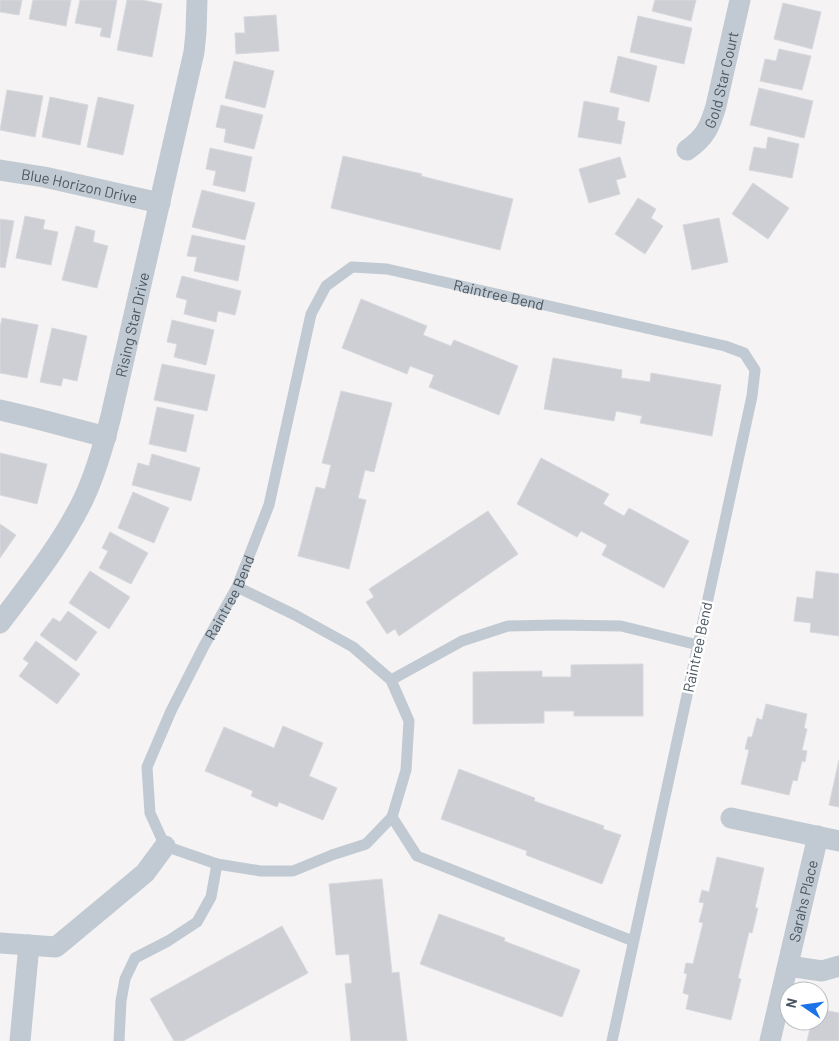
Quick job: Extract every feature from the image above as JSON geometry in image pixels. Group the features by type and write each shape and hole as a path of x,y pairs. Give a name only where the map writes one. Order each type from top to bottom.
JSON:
{"street":[{"name":"Rising Star Drive","path":"0,623 51,556 73,519 93,476 106,437 194,52 197,0"},
{"name":"Gold Star Court","path":"688,150 698,143 706,133 712,120 740,0"},
{"name":"Blue Horizon Drive","path":"0,170 44,177 160,203"},
{"path":"0,410 106,437"},
{"path":"731,818 839,841"},
{"name":"Sarahs Place","path":"770,1041 818,836"},
{"path":"0,943 56,947 145,874 165,846"},
{"path":"20,1041 29,945"},
{"path":"788,966 822,970 839,966"}],"lane":[{"name":"Raintree Bend","path":"165,846 150,813 147,767 171,711 237,587 269,504 312,314 326,286 352,267 387,269 725,346 744,353 755,370 752,396 612,1041"},
{"path":"165,846 217,864 261,871 294,871 332,855 366,844 392,817 406,770 409,721 391,680 353,647 295,614 237,587"},
{"path":"391,680 462,640 508,626 622,626 698,645"},
{"path":"392,817 417,856 633,941"},
{"path":"119,1041 121,1000 125,979 135,958 168,941 198,922 211,897 217,864"}],"building":[{"path":"0,0 22,0 19,15 0,12"},
{"path":"33,0 71,0 66,26 29,19"},
{"path":"80,0 117,0 110,38 100,36 102,28 75,23"},
{"path":"127,0 142,0 162,4 152,57 117,50"},
{"path":"655,0 696,0 691,21 652,11"},
{"path":"783,3 821,12 812,49 774,39"},
{"path":"276,15 279,51 236,54 235,33 245,33 244,17"},
{"path":"638,16 692,28 684,64 630,52"},
{"path":"779,49 811,56 802,90 760,81 765,59 776,61"},
{"path":"618,56 657,66 649,102 610,92"},
{"path":"234,61 274,71 265,108 225,98"},
{"path":"759,88 813,101 804,138 750,125"},
{"path":"7,90 43,96 35,137 0,130"},
{"path":"50,97 88,105 80,145 42,137"},
{"path":"98,97 134,105 123,155 87,147"},
{"path":"584,101 619,108 617,120 625,122 621,144 578,137"},
{"path":"221,105 263,115 254,149 224,142 226,129 216,127"},
{"path":"768,137 799,144 792,178 749,170 754,147 766,149"},
{"path":"210,148 252,157 245,192 213,185 216,171 206,169"},
{"path":"343,156 422,174 421,176 513,199 500,250 331,208"},
{"path":"620,157 626,177 616,180 620,194 589,203 579,169"},
{"path":"753,183 789,208 768,239 732,214"},
{"path":"202,190 255,203 245,240 192,227"},
{"path":"638,198 656,209 651,218 663,226 645,254 615,234"},
{"path":"25,216 45,220 43,229 58,232 51,265 16,258"},
{"path":"719,218 728,262 692,270 683,225"},
{"path":"0,219 14,221 5,268 0,267"},
{"path":"76,226 95,231 93,242 108,246 97,288 62,280"},
{"path":"192,235 245,246 238,281 194,271 197,257 187,256"},
{"path":"182,276 241,291 235,315 218,311 216,322 184,314 187,300 176,297"},
{"path":"361,299 427,326 423,335 451,346 454,340 518,366 499,415 429,387 434,375 410,366 407,374 342,348"},
{"path":"2,318 38,325 27,378 0,373 0,327"},
{"path":"172,320 214,330 206,365 174,357 177,344 167,342"},
{"path":"52,328 87,336 77,381 63,378 61,386 40,382"},
{"path":"553,358 622,370 621,378 650,382 651,373 721,385 712,436 640,423 642,416 616,411 614,421 544,409"},
{"path":"162,364 215,375 207,411 154,400"},
{"path":"341,391 392,403 374,472 365,470 358,498 366,500 349,569 298,556 316,487 325,489 331,465 322,463"},
{"path":"157,407 194,415 186,452 149,444"},
{"path":"0,453 47,464 37,504 0,495"},
{"path":"152,454 200,468 191,501 132,485 138,463 149,466"},
{"path":"541,458 609,494 603,504 624,516 629,508 689,541 664,588 602,555 607,545 581,531 577,537 517,504"},
{"path":"133,492 169,508 154,543 118,528"},
{"path":"488,511 518,554 399,636 395,629 387,634 366,602 374,597 369,589"},
{"path":"0,524 16,535 0,558"},
{"path":"110,532 148,553 131,584 99,568 108,551 102,548"},
{"path":"90,571 130,597 109,629 69,603"},
{"path":"816,571 839,574 839,636 810,632 811,623 794,621 797,597 813,599"},
{"path":"68,611 97,632 76,661 40,635 53,618 60,622"},
{"path":"36,641 80,674 57,704 19,676 29,663 23,659"},
{"path":"643,664 643,716 574,716 574,711 544,711 544,723 473,724 473,672 542,671 542,677 571,677 571,665"},
{"path":"766,704 807,714 804,728 807,729 802,750 807,751 805,762 802,761 797,781 793,780 789,795 741,784 749,750 745,749 748,737 752,737 757,718 762,720"},
{"path":"283,726 323,743 309,776 337,788 323,820 279,802 277,807 251,796 253,791 205,771 224,727 274,748"},
{"path":"839,760 839,807 829,805"},
{"path":"459,769 535,798 534,801 604,826 603,829 621,835 602,884 526,855 527,851 441,819"},
{"path":"717,857 764,868 755,908 758,908 752,933 749,932 738,978 741,979 731,1020 686,1009 689,995 683,993 687,974 684,973 686,963 693,964 703,923 699,922 704,903 699,902 702,890 709,892"},
{"path":"382,879 392,973 399,972 407,1041 351,1041 345,984 352,983 349,954 336,955 329,884"},
{"path":"439,914 505,938 504,941 580,970 562,1017 420,964"},
{"path":"282,926 308,973 183,1041 174,1041 150,999"},
{"path":"829,1011 839,1013 839,1041 807,1041 809,1031 829,1031"}]}
